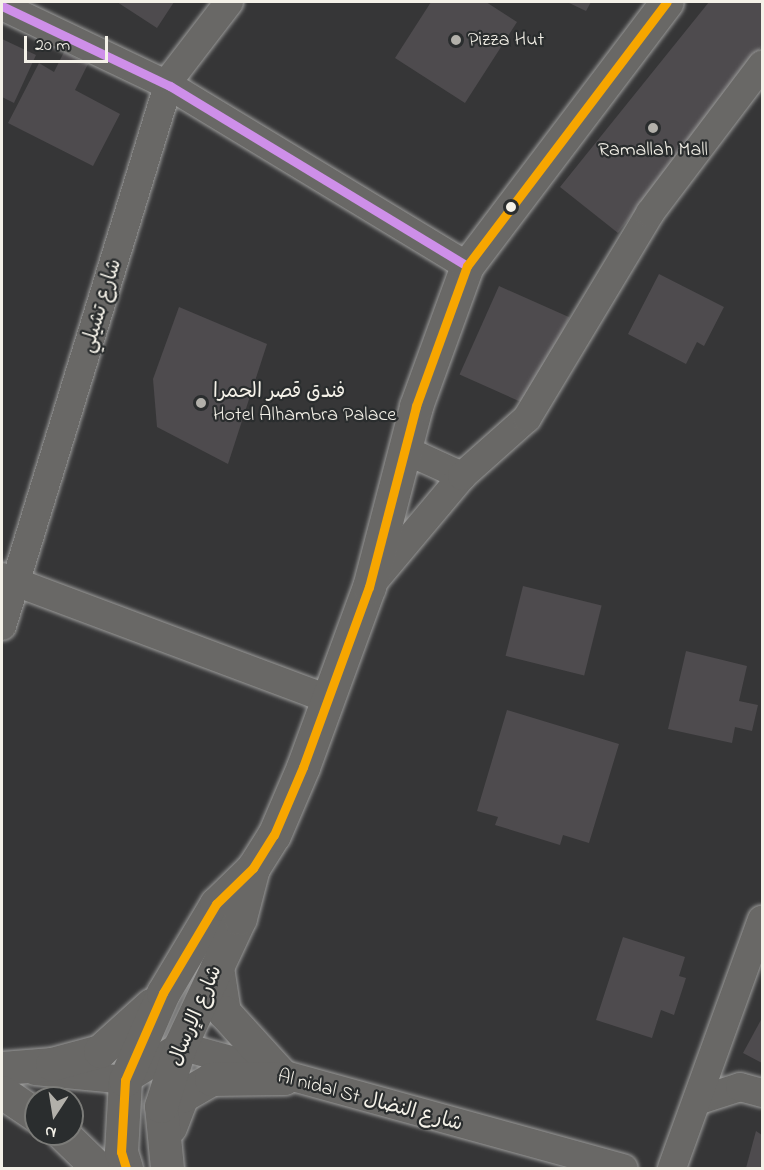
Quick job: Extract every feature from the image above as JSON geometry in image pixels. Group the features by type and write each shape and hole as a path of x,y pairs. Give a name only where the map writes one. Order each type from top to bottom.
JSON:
{"main road":[{"name":"شارع الإرسال","path":"126,1168 121,1152 125,1080 163,993 216,904 253,868 274,835 369,587 405,450 467,266 667,2"},
{"name":"شارع الإرسال","path":"166,1159 161,1106 180,1046 240,918 253,868"},
{"path":"217,967 224,1012 284,1078"},
{"path":"2,1068 52,1064 100,1051 163,993"},
{"path":"166,1159 176,1106 199,1085 225,1075 284,1078"},
{"path":"2,1092 24,1107"},
{"path":"75,1146 98,1168"}],"street":[{"name":"شارع تشيلي","path":"2,626 9,579 170,86 230,2"},
{"path":"2,6 170,86 467,266"},
{"path":"369,587 462,476 527,418 650,213 762,65"},
{"path":"405,450 462,476"},
{"path":"9,579 328,699"},
{"path":"672,1168 762,920"},
{"path":"2,1068 125,1080 180,1046"},
{"name":"Al nidal St شارع النضال","path":"180,1046 284,1078 624,1168"},
{"path":"697,1101 741,1087 762,1093"}],"building":[{"path":"117,2 174,2 157,28"},
{"name":"Pizza Hut","path":"431,2 486,2 517,22 465,103 395,58"},
{"path":"567,2 591,2 586,11"},
{"name":"Ramallah Mall","path":"709,2 762,2 762,46 618,233 560,187"},
{"path":"2,39 36,55 14,103 2,97"},
{"path":"64,52 88,64 75,90 120,114 93,166 8,123 39,63 54,72"},
{"path":"659,274 724,307 704,346 697,342 686,364 628,334"},
{"path":"499,286 569,317 530,406 460,375"},
{"name":"فندق قصر الحمرا Hotel Alhambra Palace","path":"179,307 267,344 228,464 157,427 153,379"},
{"path":"523,586 602,606 584,675 506,656"},
{"path":"686,651 747,666 739,701 758,705 752,731 735,727 732,743 668,729"},
{"path":"507,710 619,744 589,843 563,835 560,845 495,825 498,817 477,811"},
{"path":"623,937 685,957 679,976 686,978 674,1015 661,1010 652,1038 596,1020"},
{"path":"762,1018 762,1063 743,1053"},
{"path":"756,1131 762,1135 762,1168 746,1168"}],"transit line":[{"path":"126,1168 121,1152 125,1080 163,993 216,904 253,868 274,835 303,767 369,587 416,406 467,266 667,2"},
{"path":"2,6 170,86 467,266"}],"place":[{"name":"Pizza Hut","path":"456,40"},
{"name":"Ramallah Mall","path":"653,128"},
{"name":"فندق قصر الحمرا Hotel Alhambra Palace","path":"201,403"}]}
